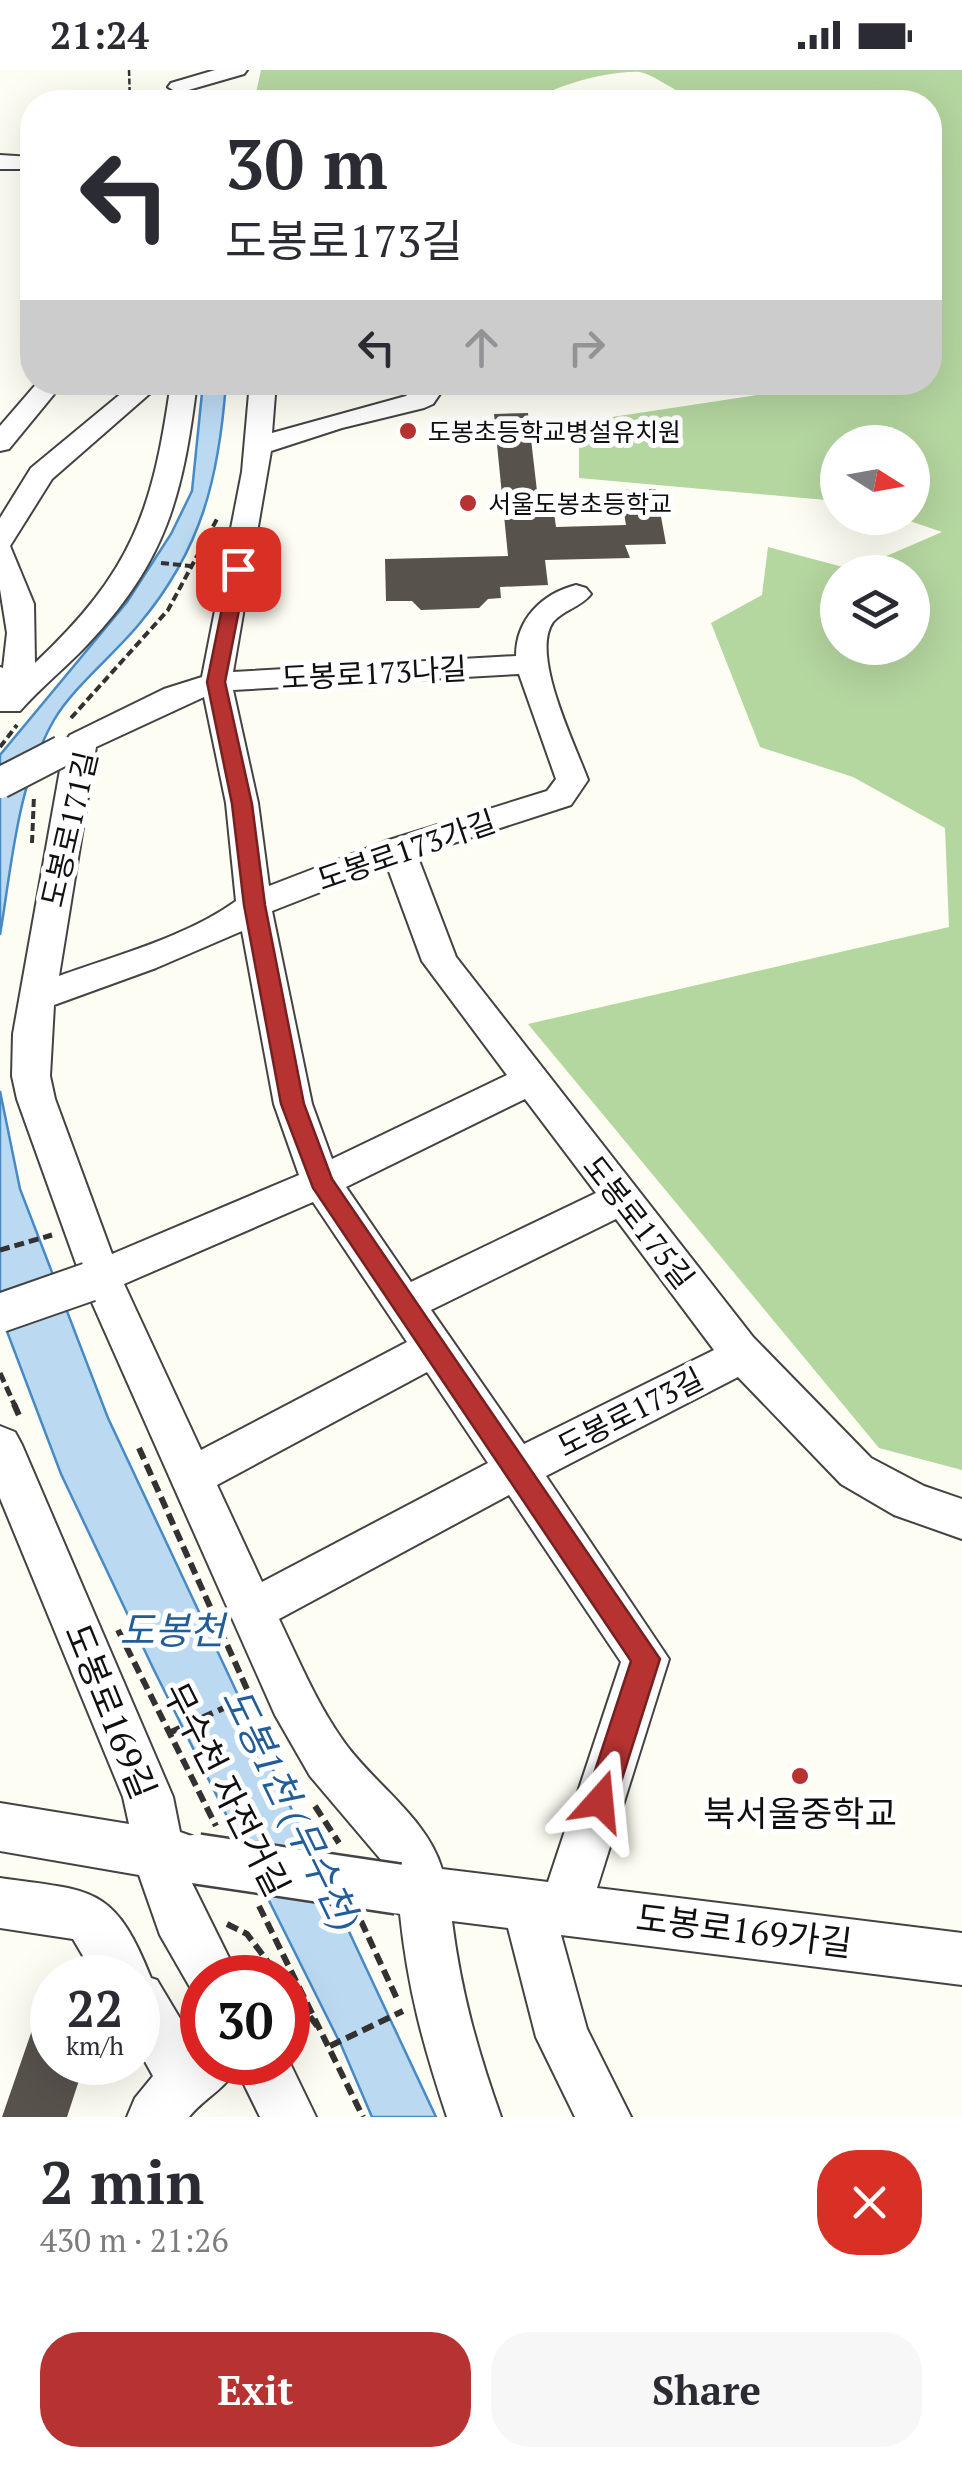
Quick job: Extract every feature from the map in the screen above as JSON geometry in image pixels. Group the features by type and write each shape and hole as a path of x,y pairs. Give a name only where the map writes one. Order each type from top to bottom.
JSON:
{"street":[{"path":"178,86 237,70"},
{"path":"0,443 41,395"},
{"path":"0,541 41,474 135,395"},
{"path":"3,699 97,618 144,545 166,489 182,395"},
{"name":"도봉로173길","path":"261,395 252,500 216,682 242,804 254,905 293,1104 321,1182 646,1659 546,1904"},
{"path":"363,395 371,412"},
{"path":"257,446 426,395"},
{"path":"0,552 16,591 22,638 20,671 3,699"},
{"path":"531,664 531,637 537,623 543,614 576,594"},
{"name":"도봉로173나길","path":"216,682 531,664"},
{"name":"도봉로173가길","path":"254,905 398,849 559,798 572,780 531,664"},
{"name":"도봉로171길","path":"216,682 175,696 72,747 36,998 30,1058 36,1100 95,1280 292,1699 327,1758 414,1860 410,1890"},
{"path":"0,783 72,747"},
{"name":"도봉로175길","path":"398,849 440,961 744,1355 856,1471 910,1501 962,1519"},
{"path":"36,998 144,960 232,920 254,905"},
{"path":"0,1313 95,1280 321,1182 529,1081"},
{"path":"404,1304 621,1199"},
{"path":"190,1478 434,1347"},
{"name":"도봉로173길","path":"517,1469 744,1355"},
{"name":"도봉로169길","path":"11,1434 148,1797 192,1847 178,1917 200,1955"},
{"path":"251,1611 517,1469"},
{"name":"도봉로169가길","path":"0,1827 192,1847 410,1890 962,1959"},
{"path":"410,1890 448,2045 474,2117"},
{"path":"0,1903 81,1915 92,1922 111,1955"},
{"path":"546,1904 563,2037 604,2117"},
{"path":"160,2041 183,2086"},
{"path":"272,2085 288,2117"}],"path":[{"path":"148,562 192,567"},
{"path":"0,1250 52,1234"},
{"path":"0,1373 11,1434"},
{"name":"무수천 자전거길","path":"117,1626 168,1733 192,1847"},
{"path":"168,1733 248,1696"},
{"name":"무수천 자전거길","path":"253,1894 363,2117"},
{"path":"310,2018 328,2042 403,2011"}],"green space":[{"path":"261,70 962,70 962,1470 879,1448 528,1024 949,927 945,828 853,777 760,747 711,623 762,595 768,547 820,561 820,665 930,665 930,555 889,555 942,532 930,528 930,425 820,425 820,499 579,478 579,422 757,395 942,395 942,90 676,90 640,72 614,73 554,90 257,90"}],"water":[{"path":"202,395 225,395 212,481 204,511 179,568 130,635 72,695 42,745 24,797 0,935 0,755 127,602 171,534 192,491"},
{"name":"도봉천","path":"0,1091 20,1189 108,1418 436,2117 372,2117 310,1983 310,1955 296,1955 61,1474 0,1313"}],"building":[{"path":"528,413 537,491 551,491 556,527 626,525 620,490 656,489 666,544 625,545 630,558 545,560 548,585 500,587 501,598 488,599 479,608 421,610 412,601 386,601 385,559 508,556 494,414"},
{"path":"30,2036 30,2085 77,2085 67,2117 2,2117"}],"place":[{"name":"도봉초등학교병설유치원","path":"408,431"},
{"name":"서울도봉초등학교","path":"468,503"},
{"name":"북서울중학교","path":"800,1776"}],"route":[{"path":"238,569 216,682 242,804 254,905 293,1104 321,1182 646,1659 600,1801"}],"water label":[{"name":"도봉1천 (무수천)","path":"292,1809"}]}
